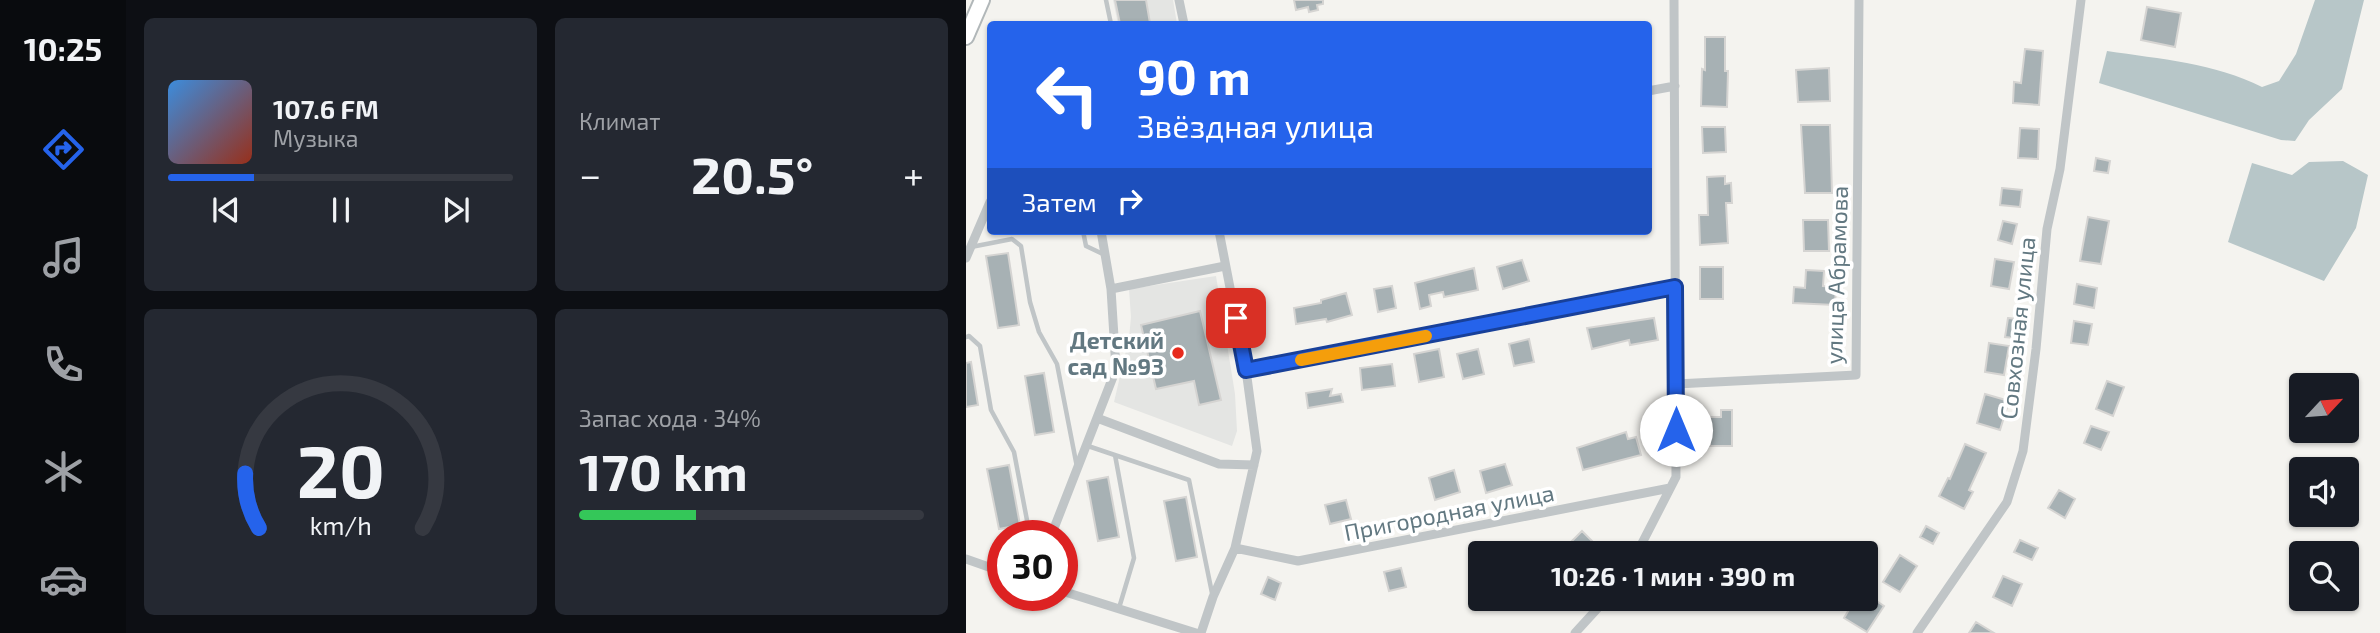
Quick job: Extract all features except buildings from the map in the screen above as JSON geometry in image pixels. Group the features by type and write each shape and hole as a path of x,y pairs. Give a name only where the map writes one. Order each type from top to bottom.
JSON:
{"main road":[{"path":"966,38 985,0"}],"street":[{"path":"1179,0 1183,21"},
{"path":"1643,541 1676,477 1674,0"},
{"name":"улица Абрамова","path":"1676,384 1856,375 1859,0"},
{"name":"Совхозная улица","path":"1917,633 2007,502 2023,451 2047,229 2060,169 2081,0"},
{"path":"1652,90 1675,86"},
{"path":"966,258 987,209"},
{"path":"1057,520 1116,369 1111,289 1102,235"},
{"path":"1201,633 1213,597 1235,548 1257,452 1246,370 1220,235"},
{"path":"1111,289 1225,266"},
{"path":"1246,370 1675,287"},
{"path":"1097,418 1219,464 1254,465"},
{"name":"Пригородная улица","path":"1235,548 1298,561 1670,488"},
{"path":"966,559 987,566"},
{"path":"1078,597 1196,633"},
{"path":"1575,633 1595,611"}],"lane":[{"path":"1107,0 1110,21"},
{"path":"1084,235 1086,246 1105,255"},
{"path":"970,247 1012,239 1021,246 1030,302 1039,332 1057,364 1077,470"},
{"path":"966,337 969,336 980,346 992,410 1014,452 1027,520"},
{"path":"1086,446 1189,480 1213,597"},
{"path":"1115,455 1134,558 1119,609"}],"shaded area":[{"path":"1113,0 1173,0 1176,21 1117,21"},
{"path":"2315,0 2364,0 2342,89 2309,120 2295,141 2281,140 2099,83 2107,51 2206,67 2262,87 2279,81 2296,54"},
{"path":"2343,161 2368,175 2356,228 2324,281 2228,242 2252,163 2292,175 2309,162"},
{"name":"Детский сад №93","path":"1216,276 1235,394 1237,431 1232,446 1114,402 1129,338 1129,289"}],"slow traffic":[{"path":"1301,360 1426,336"}],"place":[{"name":"Детский сад №93","path":"1178,353"}],"route":[{"path":"1236,318 1246,370 1675,287 1676,430"}]}
